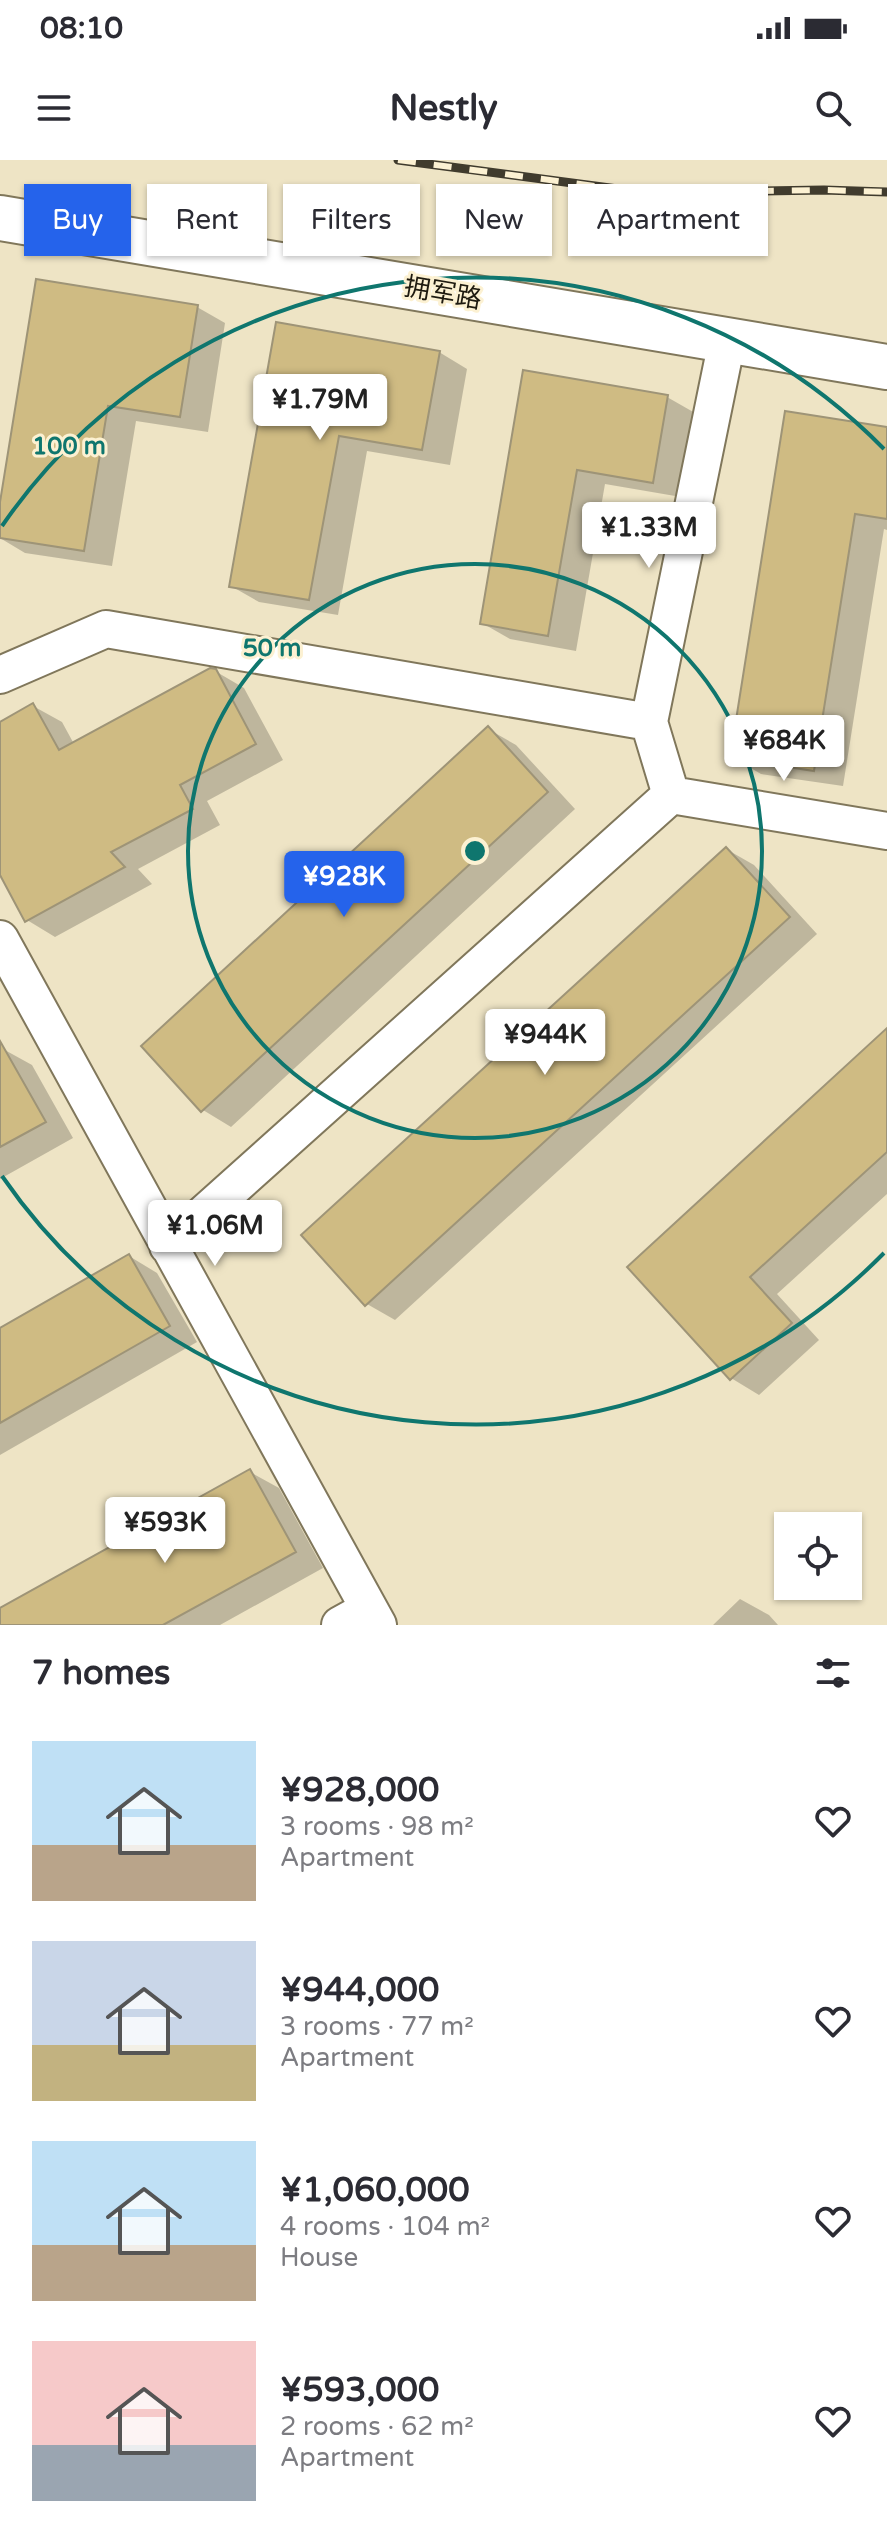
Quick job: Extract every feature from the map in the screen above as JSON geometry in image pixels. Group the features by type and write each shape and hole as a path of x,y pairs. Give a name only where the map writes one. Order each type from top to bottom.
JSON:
{"main road":[{"name":"拥军路","path":"0,218 887,367"}],"street":[{"path":"671,795 649,722 727,341"},
{"path":"0,675 106,629 649,722"},
{"path":"671,795 887,831"},
{"path":"168,1246 671,795"},
{"path":"0,939 168,1246 362,1620"}],"building":[{"path":"36,279 198,305 180,417 108,406 84,551 0,538 0,502"},
{"path":"276,322 440,351 422,450 339,436 309,600 229,587"},
{"path":"523,370 668,395 653,483 577,470 548,636 480,624"},
{"path":"785,411 887,427 887,519 855,514 814,771 730,758"},
{"path":"210,668 216,669 256,744 180,785 193,809 111,852 125,867 25,922 0,875 0,722 33,703 59,750"},
{"path":"488,726 548,792 201,1112 141,1046"},
{"path":"726,847 790,917 365,1306 301,1235"},
{"path":"887,1028 887,1152 750,1277 792,1323 730,1380 627,1267"},
{"path":"0,1041 46,1122 0,1147"},
{"path":"129,1254 170,1326 0,1423 0,1328"},
{"path":"250,1469 296,1552 163,1625 0,1625 0,1608"}],"railway":[{"path":"398,160 648,193 887,192"}]}
